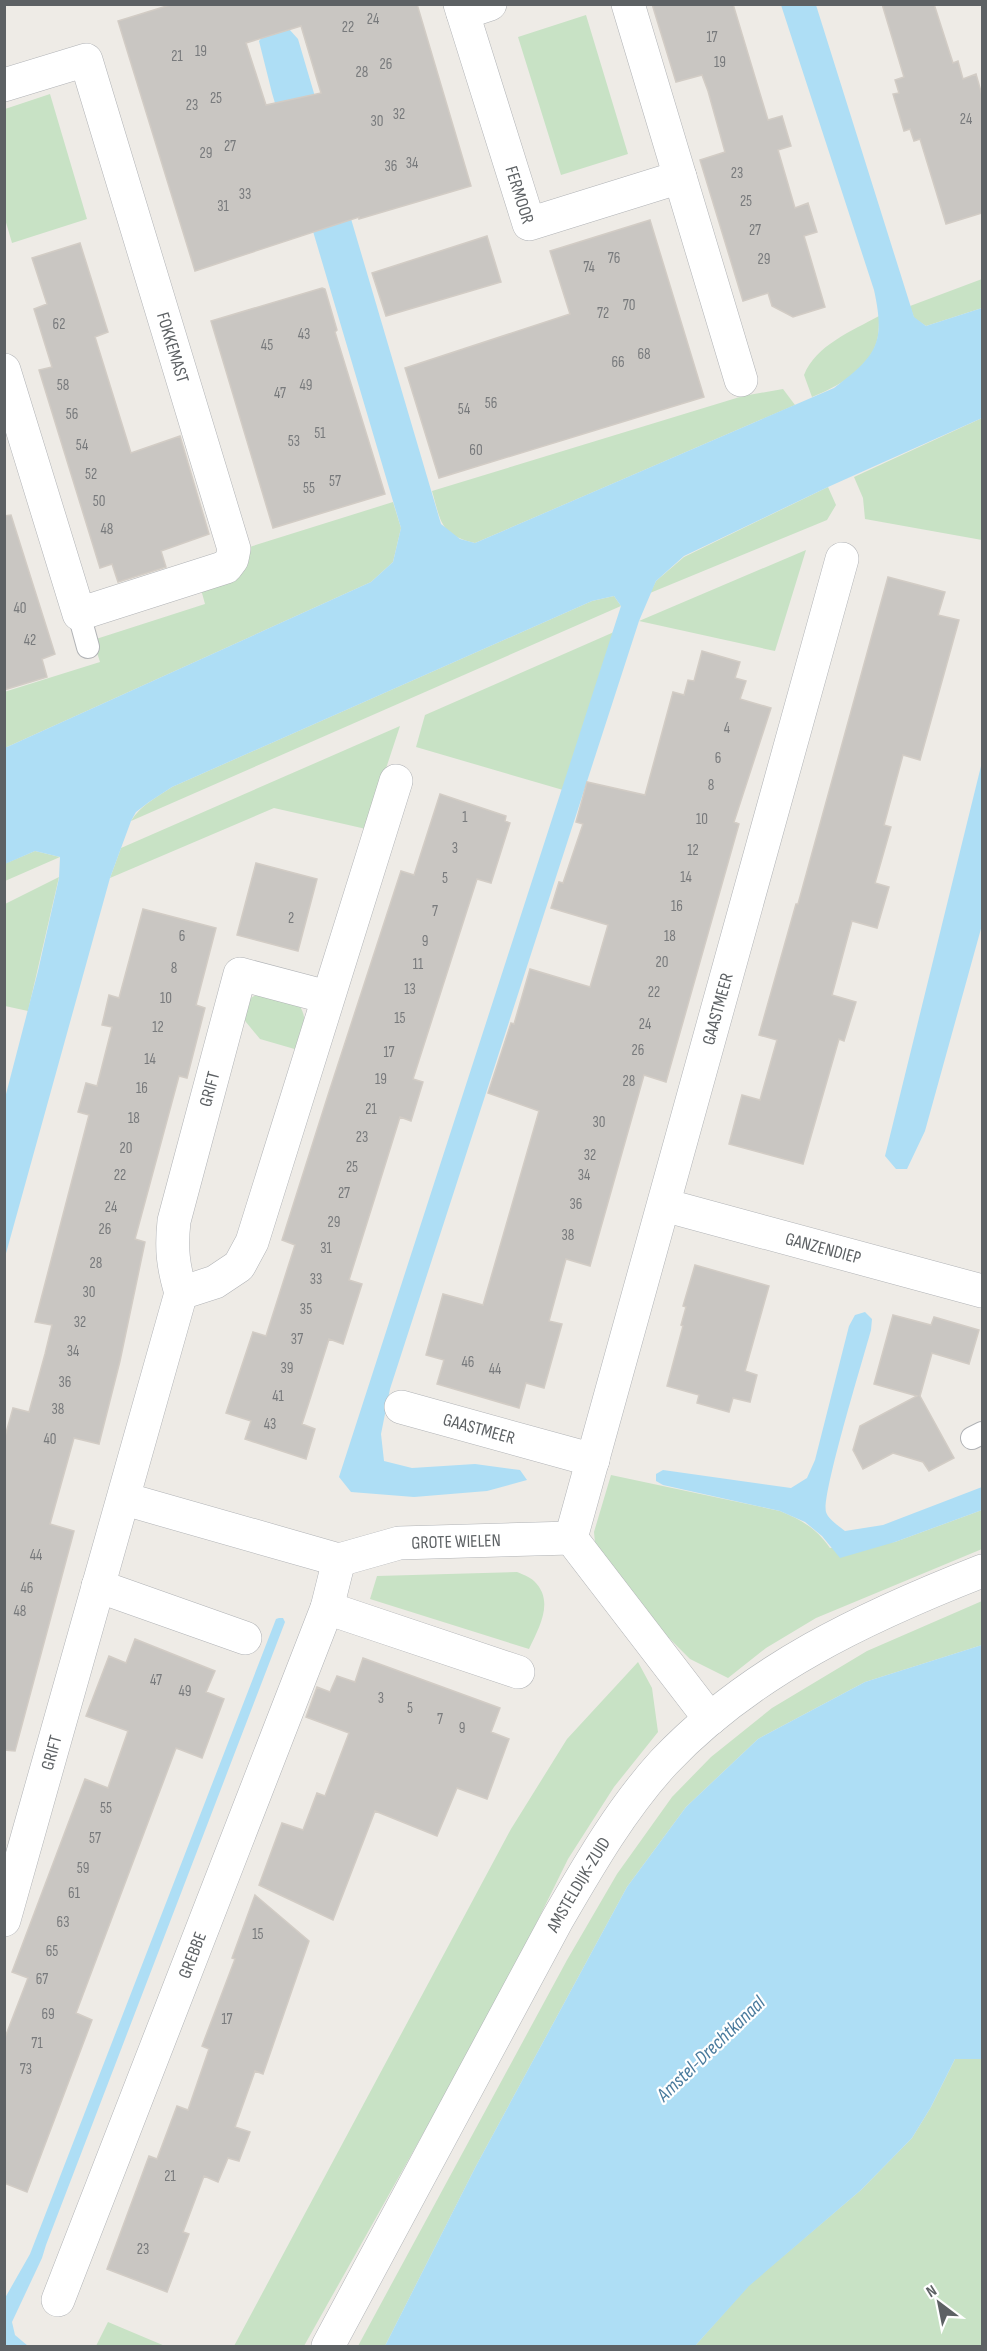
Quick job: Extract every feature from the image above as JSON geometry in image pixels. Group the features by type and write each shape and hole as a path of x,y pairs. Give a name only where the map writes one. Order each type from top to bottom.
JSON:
{"street":[{"path":"628,4 741,380"},
{"name":"FERMOOR","path":"471,7 529,224 680,177"},
{"name":"FOKKEMAST","path":"4,86 86,60 234,549 232,559 226,567 79,614"},
{"path":"4,370 79,614"},
{"name":"GAASTMEER","path":"572,1538 842,559"},
{"path":"181,1293 215,1282 239,1266 252,1242 396,781"},
{"name":"GRIFT","path":"4,1920 98,1586 125,1499 181,1293 173,1266 174,1221 240,974 327,997"},
{"name":"GANZENDIEP","path":"664,1205 982,1290"},
{"name":"GAASTMEER","path":"401,1407 593,1460"},
{"path":"125,1499 339,1560"},
{"path":"572,1538 710,1719"},
{"name":"GROTE WIELEN","path":"339,1560 399,1543 572,1538"},
{"name":"GREBBE","path":"58,2300 327,1608 339,1560"},
{"name":"AMSTELDIJK-ZUID","path":"328,2346 551,1930 595,1854 650,1779 710,1719 747,1690 819,1644 926,1593 982,1571"},
{"path":"98,1586 245,1638"},
{"path":"327,1608 518,1672"}],"lane":[{"path":"79,614 88,647"}],"green space":[{"path":"586,15 628,154 561,175 518,37"},
{"path":"50,94 87,219 12,243 5,219 5,109"},
{"path":"982,279 982,308 926,326 914,318 910,306"},
{"path":"879,316 877,341 865,362 841,383 812,397 804,375 817,355 847,333"},
{"path":"783,389 795,405 475,543 455,536 448,531 440,519 432,491 743,396"},
{"path":"982,418 982,540 865,519 863,498 854,477"},
{"path":"828,487 836,505 827,520 650,593 656,581 684,557"},
{"path":"393,502 401,528 393,562 371,582 4,747 4,692 100,662 93,640 205,604 199,582 240,550"},
{"path":"806,550 775,651 639,621"},
{"path":"614,596 621,606 131,821 144,806 172,787 592,601"},
{"path":"614,632 563,790 416,747 425,715"},
{"path":"400,726 366,829 274,808 110,878 121,848"},
{"path":"35,851 60,857 5,881 4,864"},
{"path":"59,877 28,1011 5,1006 5,904"},
{"path":"258,994 298,1003 303,1014 304,1031 298,1050 260,1039 241,1016 247,1000"},
{"path":"611,1475 780,1511 808,1526 820,1535 830,1548 895,1542 982,1510 982,1549 816,1618 766,1648 728,1678 690,1659 667,1636 595,1543 594,1532"},
{"path":"517,1572 534,1581 543,1597 541,1624 529,1649 370,1599 377,1576"},
{"path":"982,1601 982,1645 865,1682 758,1739 686,1807 627,1887 476,2166 385,2346 358,2346 567,1960 617,1874 672,1797 711,1757 772,1708 867,1651"},
{"path":"638,1662 652,1688 658,1732 614,1787 568,1859 502,1993 304,2346 234,2346 511,1829 567,1739"},
{"path":"955,2059 982,2059 982,2346 695,2346 748,2286 861,2190 912,2138 931,2107"},
{"path":"108,2322 165,2346 96,2346"}],"water":[{"path":"781,5 816,5 914,317 926,326 982,308 982,418 828,487 684,556 656,581 639,621 390,1389 381,1434 384,1461 412,1468 475,1464 520,1470 527,1480 487,1491 414,1497 351,1492 339,1477 621,606 614,596 592,601 172,787 136,812 110,878 5,1257 5,1098 38,971 59,878 60,857 35,851 5,864 5,747 371,582 393,562 401,528 272,93 259,41 270,28 289,29 298,39 441,524 460,539 475,543 834,388 860,367 874,347 879,324 874,290"},
{"path":"982,762 982,925 925,1131 907,1169 896,1169 885,1156"},
{"path":"865,1312 872,1319 871,1330 830,1480 826,1501 827,1515 845,1531 883,1525 982,1487 982,1510 895,1542 840,1558 822,1536 805,1522 780,1511 663,1485 656,1481 656,1474 663,1470 791,1488 807,1478 815,1460 849,1326 855,1315"},
{"path":"283,1618 285,1622 42,2258 12,2322 15,2335 28,2346 5,2346 5,2298 30,2254 276,1619"},
{"name":"Amstel-Drechtkanaal","path":"982,1645 982,2059 955,2059 931,2107 912,2138 861,2190 749,2286 695,2346 385,2346 476,2166 627,1887 686,1807 758,1739 865,1682"}],"building":[{"path":"173,4 417,4 471,186 359,219 359,217 195,271 118,21","holes":["301,26 321,93 266,105 246,43"]},
{"path":"652,4 733,4 768,120 782,116 791,146 778,150 795,208 808,203 817,232 804,236 825,307 793,317 772,306 768,293 743,301 700,160 725,152 708,91 702,75 676,82"},
{"path":"882,4 934,4 953,63 958,61 963,79 976,74 982,95 982,213 946,224 920,139 914,141 910,129 904,131 893,94 899,93 895,80 904,77"},
{"path":"650,220 704,397 439,478 405,368 570,314 550,251"},
{"path":"487,236 501,282 386,316 372,273"},
{"path":"80,243 108,332 95,337 131,453 180,436 209,534 161,551 166,567 118,582 112,564 100,568 39,370 52,367 34,309 47,304 32,258"},
{"path":"325,289 337,330 335,332 385,494 273,528 211,321"},
{"path":"11,515 55,654 42,659 47,677 4,690 4,516"},
{"path":"888,577 945,592 938,615 959,620 920,760 903,755 884,825 891,827 875,883 889,887 877,928 852,921 832,995 856,1002 844,1041 839,1039 803,1164 729,1144 742,1095 760,1100 777,1040 759,1035 796,904 798,904"},
{"path":"702,651 740,662 735,678 746,681 740,699 771,708 734,822 739,824 666,1082 644,1075 590,1266 566,1259 549,1321 562,1324 544,1388 526,1383 519,1408 437,1384 444,1360 426,1355 443,1294 483,1305 539,1111 488,1093 511,1023 514,1024 530,969 590,987 608,925 551,908 559,882 563,883 583,824 576,822 587,782 645,795 673,692 684,695 688,680 694,681"},
{"path":"440,794 506,816 505,821 510,823 491,883 477,879 413,1079 423,1082 411,1121 400,1117 349,1280 362,1284 343,1344 329,1339 302,1424 315,1429 306,1459 245,1439 251,1421 226,1413 253,1332 266,1336 295,1245 282,1240 329,1092 401,871 414,875"},
{"path":"256,863 317,879 298,951 237,935"},
{"path":"143,909 216,928 196,1005 205,1008 187,1078 179,1076 135,1239 145,1242 120,1361 99,1444 74,1438 50,1524 74,1531 15,1751 4,1750 4,1440 13,1408 29,1412 45,1354 52,1325 35,1322 89,1115 78,1112 86,1083 97,1086 112,1027 102,1025 109,995 119,998"},
{"path":"695,1265 769,1286 745,1371 757,1375 750,1402 733,1398 729,1412 697,1403 699,1395 667,1386 683,1326 681,1325 686,1307 683,1306"},
{"path":"893,1315 931,1325 934,1317 979,1330 969,1364 932,1353 920,1396 954,1458 929,1471 923,1462 893,1453 863,1469 853,1450 860,1426 917,1396 874,1384"},
{"path":"135,1639 215,1671 206,1692 224,1699 202,1758 176,1748 76,2013 92,2020 27,2192 4,2183 4,2040 28,1978 12,1972 85,1779 108,1788 128,1731 86,1716 109,1656 126,1663"},
{"path":"363,1658 500,1708 491,1732 509,1739 487,1799 457,1788 437,1836 375,1811 333,1920 259,1885 282,1823 303,1830 317,1793 325,1796 349,1733 306,1717 317,1687 330,1692 337,1676 355,1682"},
{"path":"255,1895 309,1941 263,2074 255,2071 235,2127 250,2132 239,2161 228,2158 218,2182 204,2176 183,2232 189,2234 167,2292 107,2269 149,2156 157,2159 177,2106 188,2110 209,2049 202,2046 235,1959 232,1958"}]}
